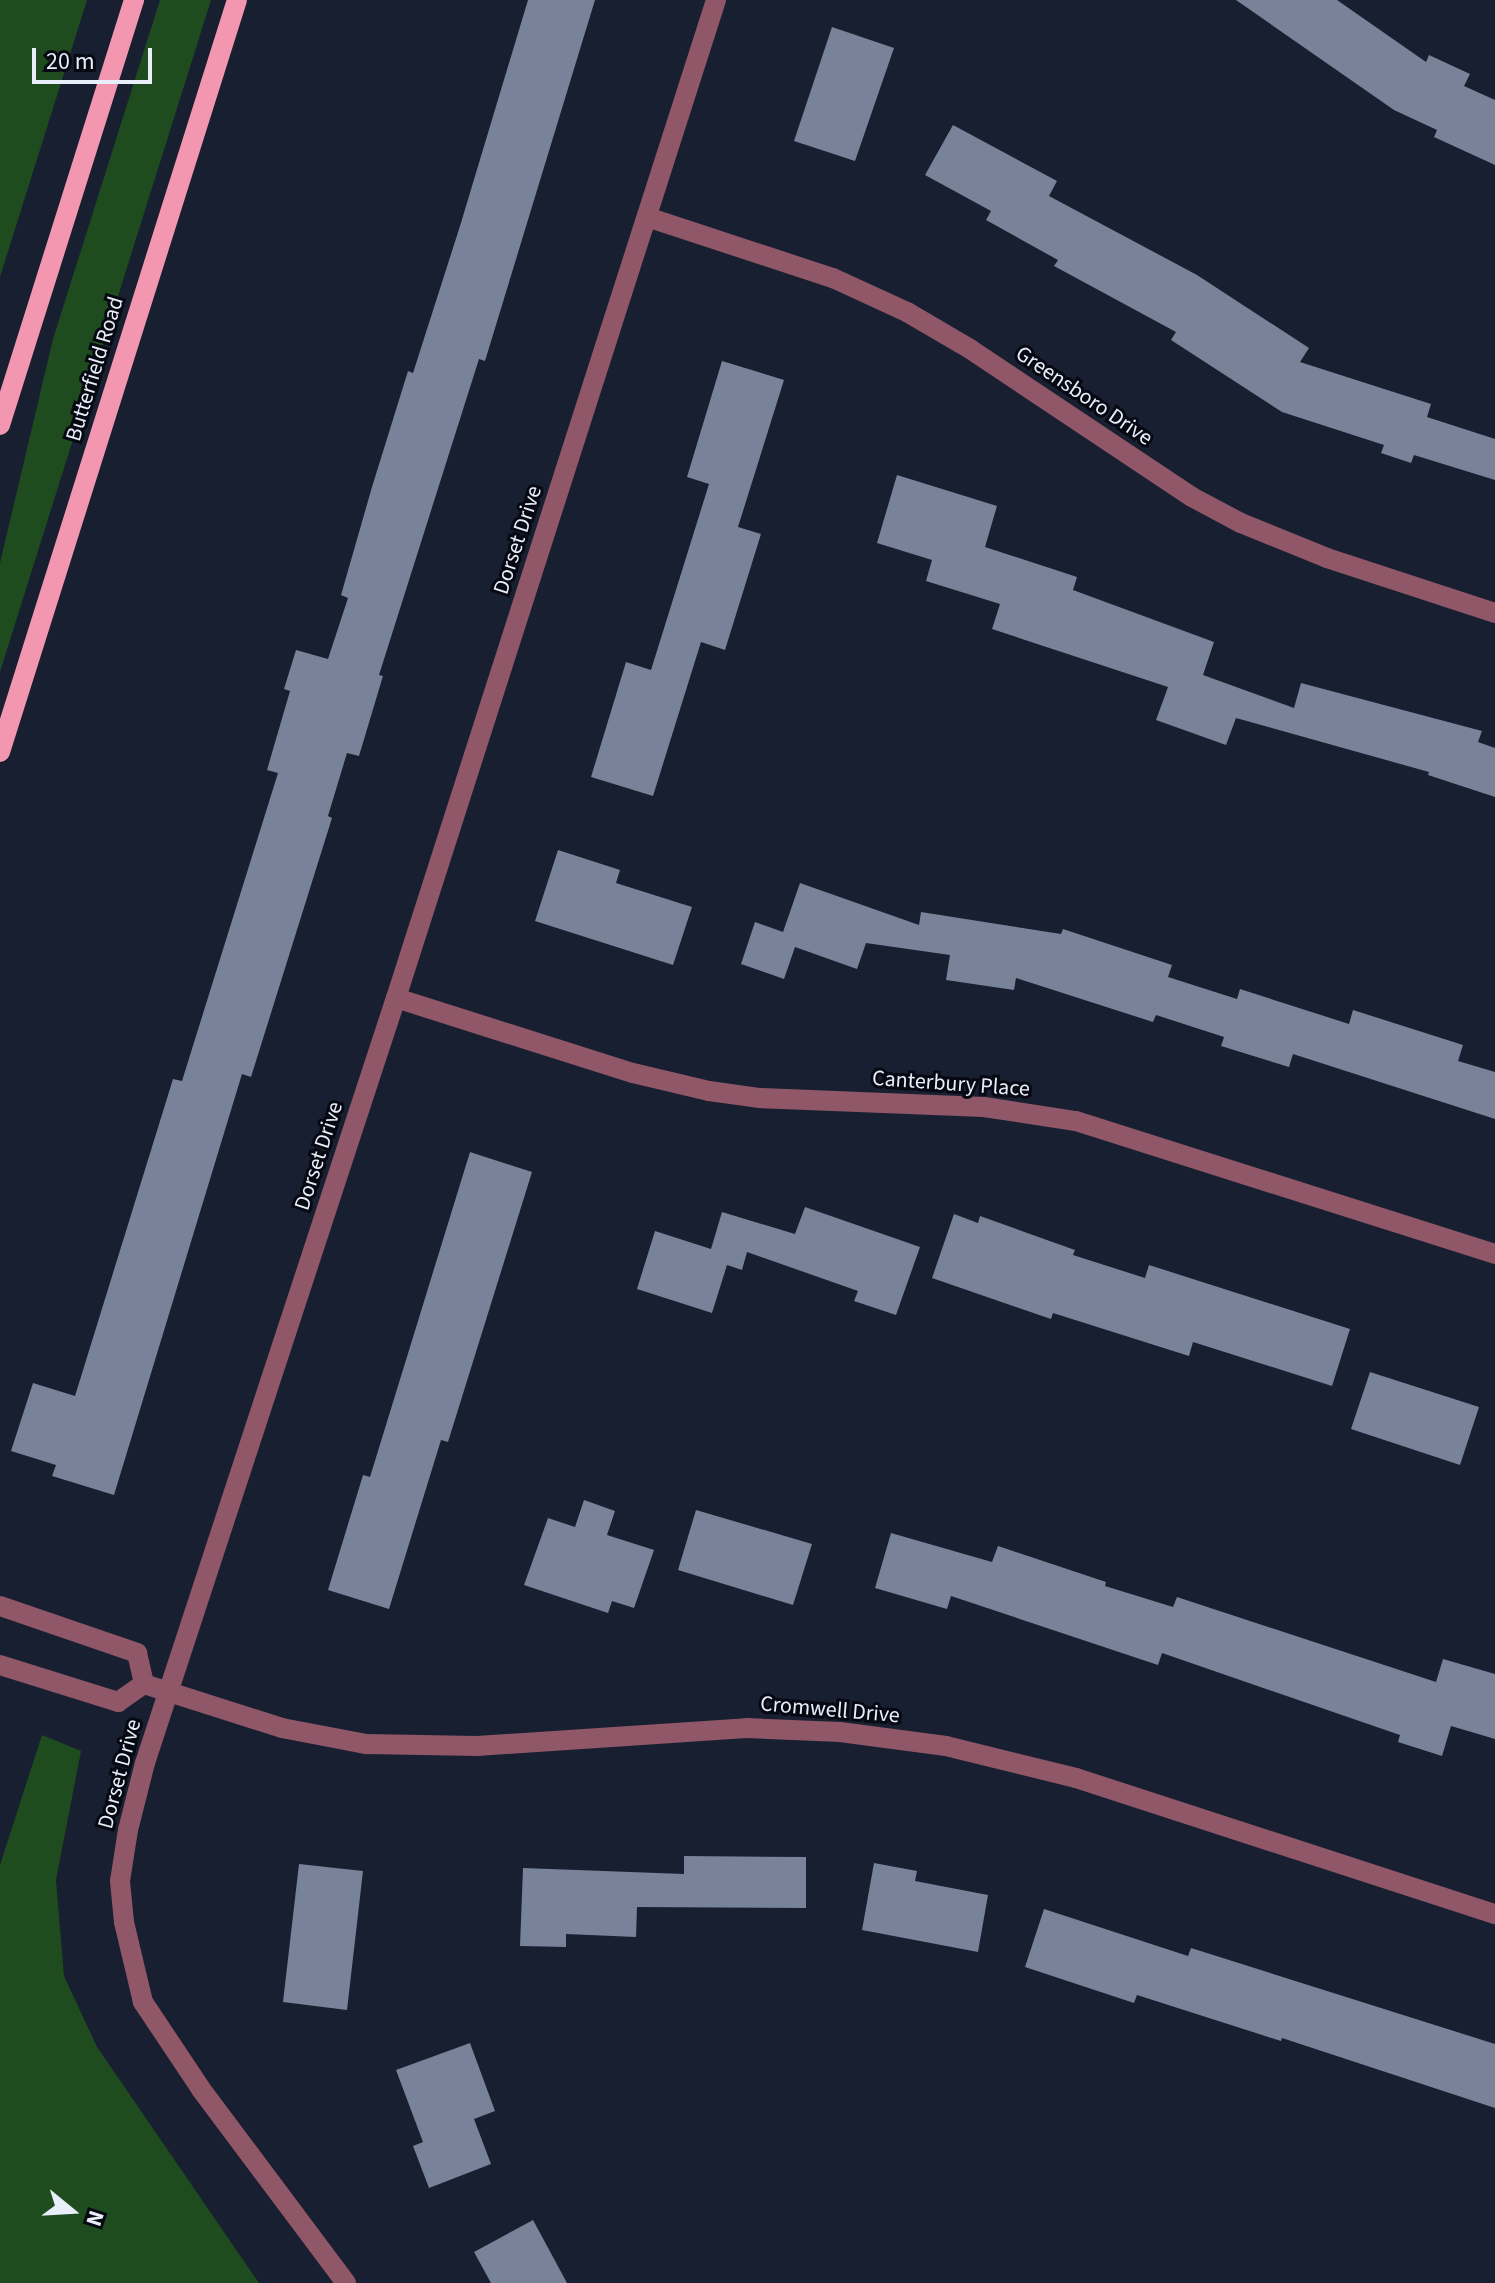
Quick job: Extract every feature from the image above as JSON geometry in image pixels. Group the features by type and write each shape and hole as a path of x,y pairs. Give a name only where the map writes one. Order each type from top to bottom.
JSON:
{"main road":[{"path":"0,425 134,0"},
{"name":"Butterfield Road","path":"0,752 237,0"}],"street":[{"name":"Dorset Drive","path":"346,2283 201,2089 143,2002 124,1922 120,1881 145,1763 396,998 716,0"},
{"name":"Greensboro Drive","path":"647,217 833,278 907,312 970,349 1192,497 1241,523 1327,558 1495,613"},
{"name":"Canterbury Place","path":"396,998 633,1073 709,1091 759,1098 984,1107 1076,1121 1495,1254"},
{"path":"0,1606 137,1653 144,1684 118,1702 0,1665"},
{"name":"Cromwell Drive","path":"144,1684 282,1728 366,1744 477,1746 746,1728 840,1732 946,1746 1076,1778 1495,1914"}],"green space":[{"path":"0,0 87,0 0,277"},
{"path":"160,0 211,0 0,672 0,563 53,339"},
{"path":"42,1735 81,1751 56,1880 64,1976 97,2047 259,2283 0,2283 0,1865"}],"building":[{"path":"528,0 595,0 485,361 479,359 379,675 383,676 359,756 347,753 328,816 332,818 251,1077 242,1074 114,1495 52,1476 56,1465 11,1451 33,1383 75,1396 173,1079 182,1081 278,773 267,770 290,691 284,689 296,650 328,659 348,598 341,595 372,487 408,371 413,373"},
{"path":"1236,0 1337,0 1426,62 1429,55 1470,74 1464,86 1495,100 1495,165 1434,137 1437,130 1394,110"},
{"path":"832,27 894,48 855,161 794,141"},
{"path":"953,125 1057,181 1049,196 1197,275 1309,348 1300,362 1431,404 1427,417 1495,439 1495,480 1414,455 1411,463 1381,453 1384,445 1282,412 1171,340 1176,332 1054,266 1058,260 986,220 991,211 925,175"},
{"path":"722,361 784,380 738,527 761,534 725,650 701,642 653,796 591,777 626,662 651,670 709,484 687,477"},
{"path":"897,475 997,506 985,547 1077,577 1073,590 1214,642 1203,675 1294,708 1301,683 1482,731 1478,742 1495,748 1495,797 1428,775 1429,772 1236,718 1226,745 1156,720 1168,687 992,629 1000,604 926,581 932,560 877,543"},
{"path":"558,850 620,870 616,883 692,907 673,965 535,921"},
{"path":"800,883 919,925 921,912 1061,934 1063,929 1172,965 1168,977 1237,999 1240,989 1349,1024 1353,1010 1463,1045 1458,1061 1495,1072 1495,1119 1293,1054 1289,1067 1221,1046 1224,1037 1156,1015 1153,1022 1016,978 1014,990 946,980 950,955 866,943 857,969 795,947 784,979 741,964 755,922 783,932"},
{"path":"470,1152 532,1172 448,1442 441,1440 389,1609 328,1590 363,1475 370,1477"},
{"path":"805,1207 920,1247 896,1315 854,1301 858,1291 747,1252 742,1270 727,1265 712,1313 637,1289 655,1231 711,1249 722,1212 795,1234"},
{"path":"954,1214 978,1223 980,1216 1075,1250 1073,1255 1145,1278 1149,1265 1350,1329 1332,1386 1193,1342 1189,1356 1053,1313 1051,1319 932,1278"},
{"path":"1370,1372 1479,1407 1460,1465 1351,1429"},
{"path":"584,1500 615,1511 607,1535 654,1550 634,1608 612,1601 608,1613 524,1585 548,1518 575,1527"},
{"path":"696,1510 812,1544 793,1605 678,1570"},
{"path":"891,1533 992,1562 998,1546 1106,1582 1105,1586 1173,1607 1177,1597 1436,1682 1443,1659 1495,1674 1495,1739 1451,1726 1442,1756 1398,1742 1400,1735 1162,1653 1158,1665 951,1596 947,1609 875,1588"},
{"path":"684,1856 806,1857 806,1908 637,1907 636,1937 566,1934 566,1947 520,1946 523,1868 684,1874"},
{"path":"874,1863 917,1871 915,1881 988,1895 978,1952 862,1930"},
{"path":"299,1864 363,1871 347,2010 283,2002"},
{"path":"1044,1909 1188,1956 1191,1948 1495,2044 1495,2108 1282,2038 1281,2041 1137,1995 1134,2003 1025,1967"},
{"path":"470,2043 495,2111 474,2119 491,2164 429,2188 413,2146 423,2142 396,2070"},
{"path":"533,2220 567,2283 491,2283 474,2252"}]}
